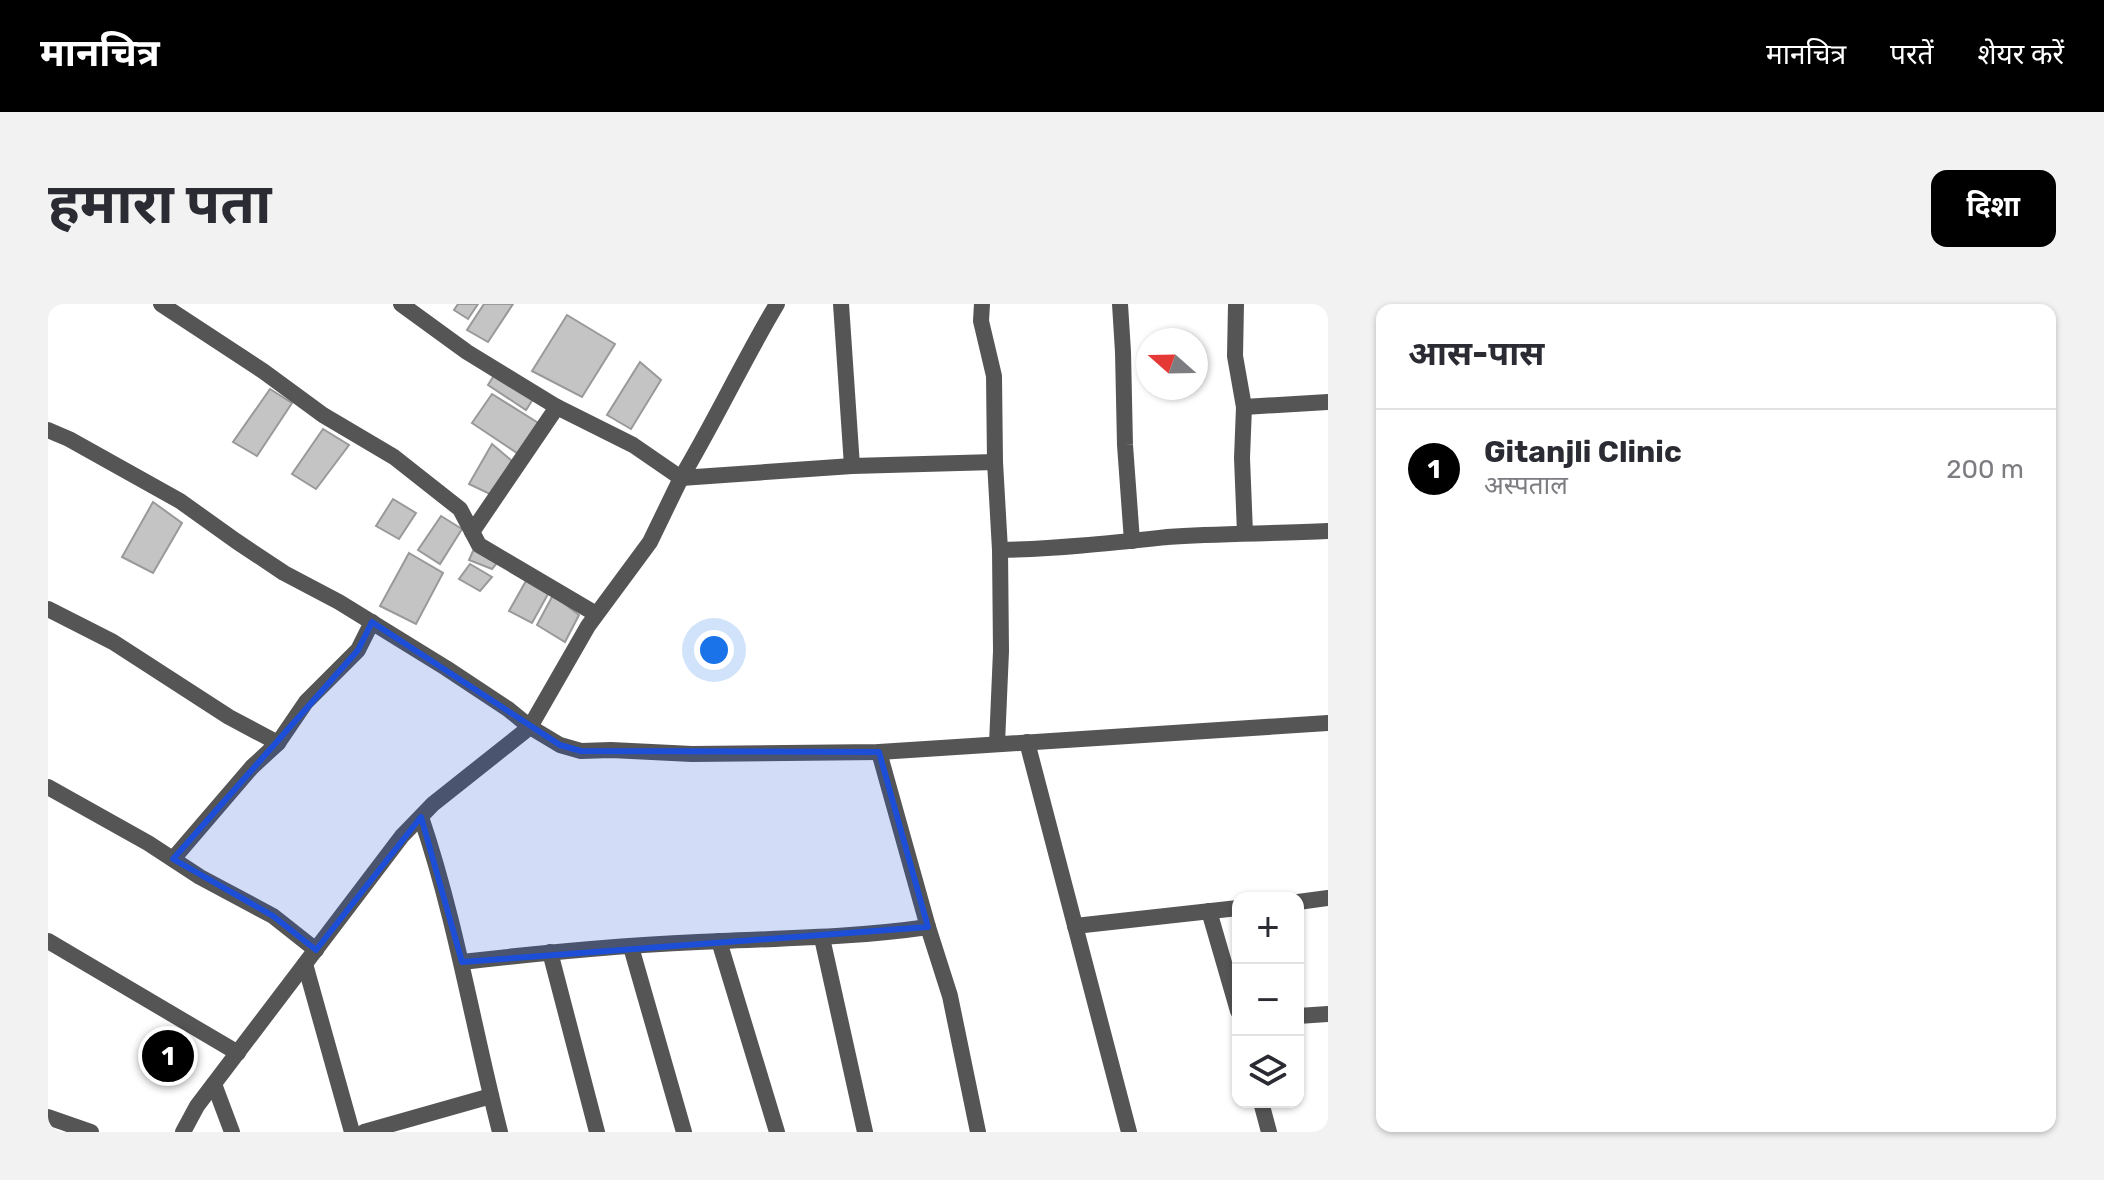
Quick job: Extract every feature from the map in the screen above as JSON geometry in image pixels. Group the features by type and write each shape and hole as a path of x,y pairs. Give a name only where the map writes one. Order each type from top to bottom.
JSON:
{"street":[{"path":"161,304 323,415 394,457 460,509 479,545 596,614"},
{"path":"401,304 467,352 557,407 633,445 681,478 852,466 995,462"},
{"path":"183,1132 197,1106 402,836 433,804 530,727 588,626 650,542 681,478 777,304"},
{"path":"841,304 852,466"},
{"path":"982,304 981,321 994,376 1000,550 1001,651 997,744"},
{"path":"1120,304 1132,541"},
{"path":"1236,304 1235,356 1244,407 1242,458 1245,533"},
{"path":"1244,407 1328,402"},
{"path":"472,532 557,407"},
{"path":"48,430 180,501 284,573 372,622 508,709 530,727 560,745 581,751 692,754 879,752 1328,723"},
{"path":"1000,550 1245,533 1328,531"},
{"path":"48,609 113,642 229,717 278,743"},
{"path":"173,859 252,767 278,743 306,702 358,650 372,622"},
{"path":"1027,742 1129,1132"},
{"path":"879,752 950,996 973,1131"},
{"path":"48,787 148,843 200,877 273,916 316,950"},
{"path":"421,817 436,860 462,962 500,1132"},
{"path":"1304,901 1328,898"},
{"path":"1075,926 1232,909"},
{"path":"1209,911 1232,990"},
{"path":"462,962 550,952 822,938 928,927"},
{"path":"822,938 865,1132"},
{"path":"48,941 238,1053"},
{"path":"719,941 777,1132"},
{"path":"631,947 684,1132"},
{"path":"550,952 597,1132"},
{"path":"305,964 352,1132"},
{"path":"1304,1016 1328,1014"},
{"path":"214,1084 232,1132"},
{"path":"364,1132 491,1096"},
{"path":"1263,1108 1269,1132"},
{"path":"48,1117 91,1132"}],"highlighted area":[{"path":"372,622 560,745 581,751 879,752 928,927 462,962 421,817 316,950 273,916 173,859 358,650"}],"building":[{"path":"458,304 478,304 468,319 454,310"},
{"path":"484,304 513,304 488,342 467,330"},
{"path":"567,315 615,344 582,397 532,371"},
{"path":"640,362 661,380 631,429 607,415"},
{"path":"495,374 533,399 526,410 488,385"},
{"path":"270,389 292,403 257,456 233,442"},
{"path":"492,394 540,424 520,455 472,423"},
{"path":"323,429 349,445 316,489 292,474"},
{"path":"492,444 512,461 492,495 469,484"},
{"path":"393,499 416,513 399,539 376,526"},
{"path":"153,502 182,523 153,573 122,557"},
{"path":"441,516 462,529 440,564 418,550"},
{"path":"474,549 497,563 492,569 469,560"},
{"path":"409,553 443,573 416,624 380,606"},
{"path":"470,564 492,577 480,591 459,579"},
{"path":"526,581 548,594 532,623 509,611"},
{"path":"553,595 579,615 565,642 537,625"},
{"path":"168,1027 188,1038 166,1077 146,1066"}],"place":[{"name":"Gitanjli Clinic","path":"168,1056"}]}
